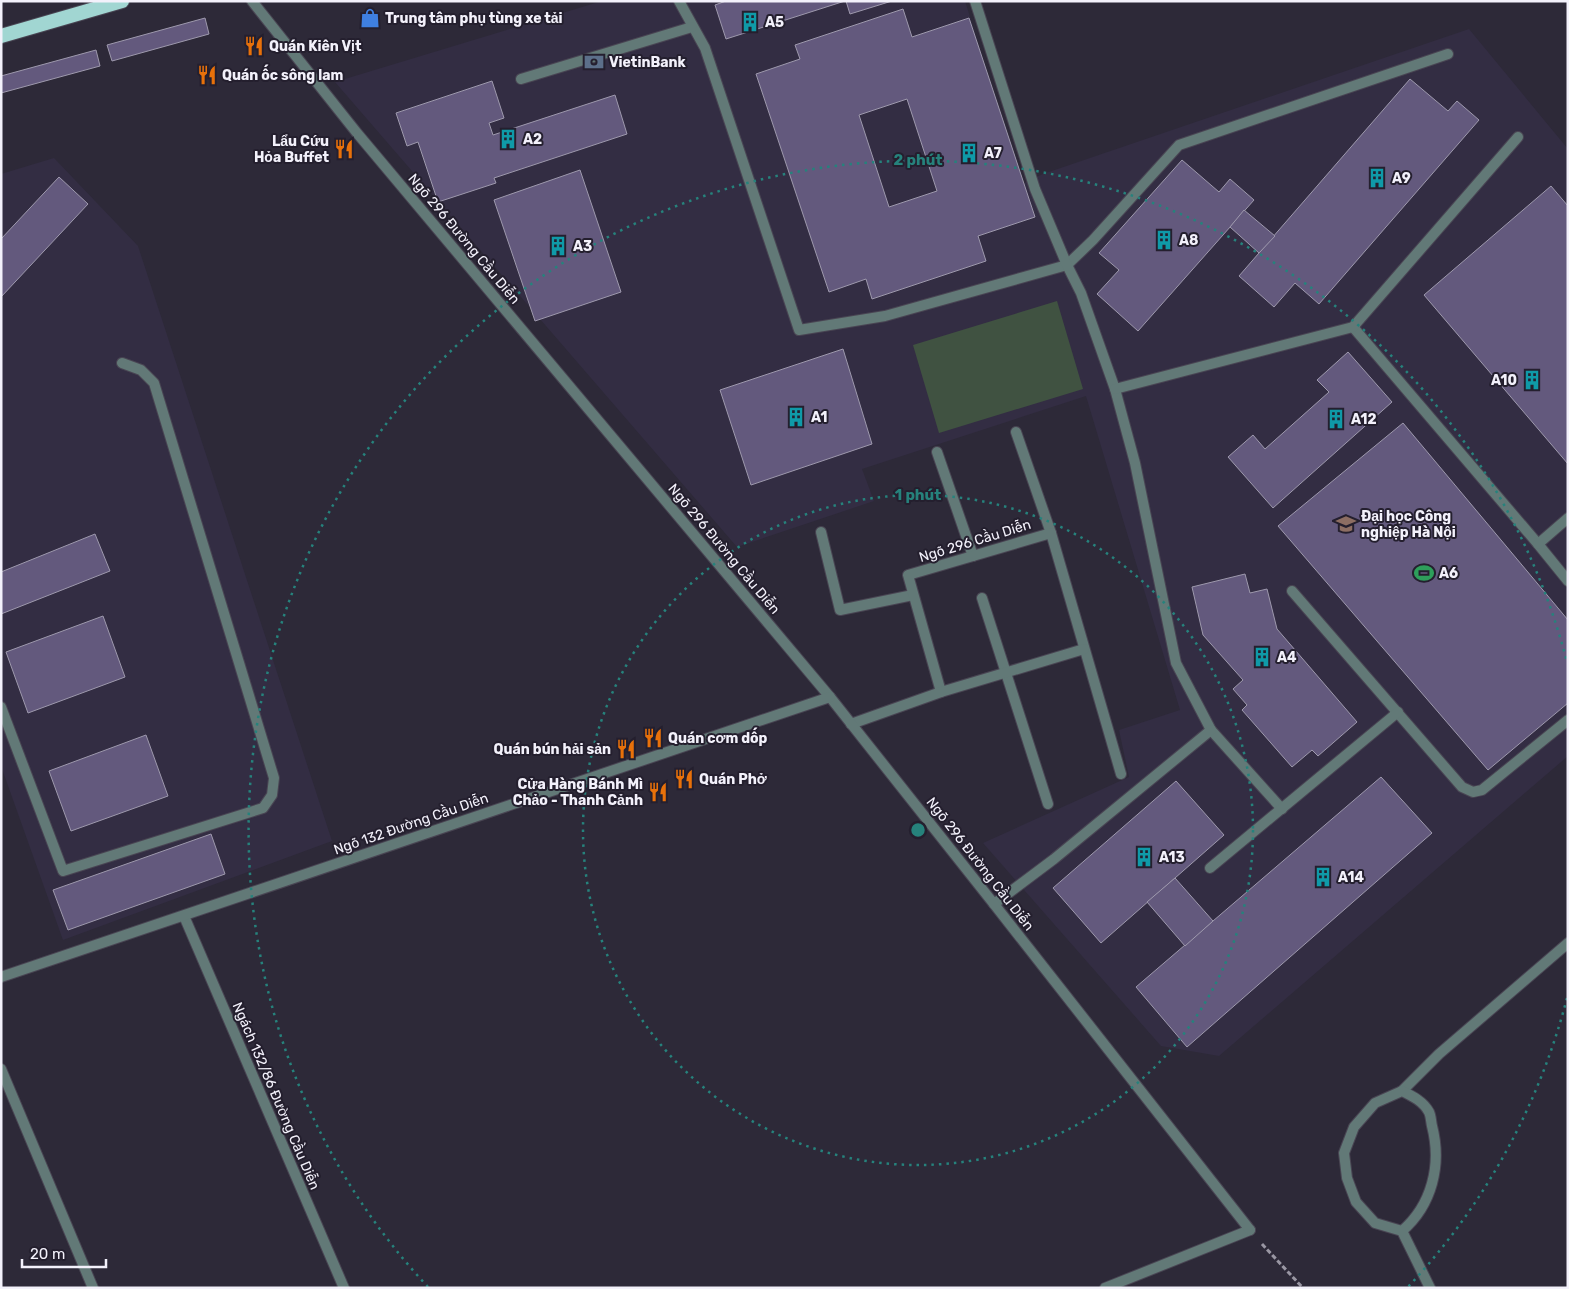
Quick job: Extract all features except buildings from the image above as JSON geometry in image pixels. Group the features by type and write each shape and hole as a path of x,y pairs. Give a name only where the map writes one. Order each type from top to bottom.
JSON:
{"highway":[{"path":"1,36 101,4 122,1"}],"street":[{"name":"Ngõ 296 Đường Cầu Diễn","path":"252,1 357,132 830,696 1250,1230"},
{"path":"679,1 705,48 800,330 885,316 1067,265 1179,145 1448,54"},
{"path":"975,1 1035,189 1081,293 1115,389 1135,463 1176,664 1211,730 1282,809"},
{"path":"521,79 692,27"},
{"path":"1115,389 1353,327 1518,137"},
{"path":"1353,327 1568,581"},
{"path":"1,706 63,871 263,808 272,795 274,778 154,383 141,370 122,364"},
{"path":"1016,432 1050,533"},
{"path":"937,452 973,556"},
{"path":"1538,544 1568,518"},
{"path":"821,532 840,610 913,595"},
{"name":"Ngõ 296 Cầu Diễn","path":"941,692 908,575 1050,533 1121,774"},
{"path":"1292,591 1462,787 1473,792 1482,790 1568,720"},
{"path":"982,598 1048,804"},
{"path":"851,724 941,692 1084,649"},
{"name":"Ngõ 132 Đường Cầu Diễn","path":"1,977 830,696"},
{"path":"1210,868 1398,712"},
{"path":"994,904 1054,859 1211,730"},
{"name":"Ngách 132/86 Đường Cầu Diễn","path":"184,916 344,1288"},
{"path":"1430,1288 1402,1231 1375,1223 1356,1202 1347,1178 1344,1153 1354,1127 1375,1103 1402,1091 1439,1054 1568,943"},
{"path":"1,1069 92,1288"},
{"path":"1402,1091 1418,1099 1429,1112 1436,1142 1435,1173 1424,1204 1414,1220 1402,1231"},
{"path":"1105,1288 1250,1230"}],"path":[{"path":"1250,1230 1303,1288"}],"shaded area":[{"name":"Đại học Công nghiệp Hà Nội","path":"602,1 965,1 1022,184 1043,174 1469,29 1568,149 1568,756 1219,1056 1161,1046 983,843 1129,777 1119,730 1180,710 1086,396 862,469 874,501 737,547 335,82"},
{"path":"54,158 138,246 332,841 63,940 1,766 1,174"}],"green space":[{"path":"1057,301 1083,389 939,433 913,345"}],"place":[{"name":"Trung tâm phụ tùng xe tải","path":"370,18"},
{"name":"A5","path":"750,22"},
{"name":"Quán Kiên Vịt","path":"254,46"},
{"name":"VietinBank","path":"594,62"},
{"name":"Quán ốc sông lam","path":"207,75"},
{"name":"A2","path":"508,139"},
{"name":"Lẩu Cứu Hỏa Buffet","path":"344,149"},
{"name":"A7","path":"969,153"},
{"name":"A9","path":"1377,178"},
{"name":"A8","path":"1164,240"},
{"name":"A3","path":"558,246"},
{"name":"A10","path":"1532,380"},
{"name":"A1","path":"796,417"},
{"name":"A12","path":"1336,419"},
{"name":"Đại học Công nghiệp Hà Nội","path":"1346,524"},
{"name":"A6","path":"1424,573"},
{"name":"A4","path":"1262,657"},
{"name":"Quán cơm dốp","path":"653,738"},
{"name":"Quán bún hải sản","path":"626,749"},
{"name":"Quán Phở","path":"684,779"},
{"name":"Cửa Hàng Bánh Mì Chảo - Thanh Cảnh","path":"658,792"},
{"name":"A13","path":"1144,857"},
{"name":"A14","path":"1323,877"}]}
